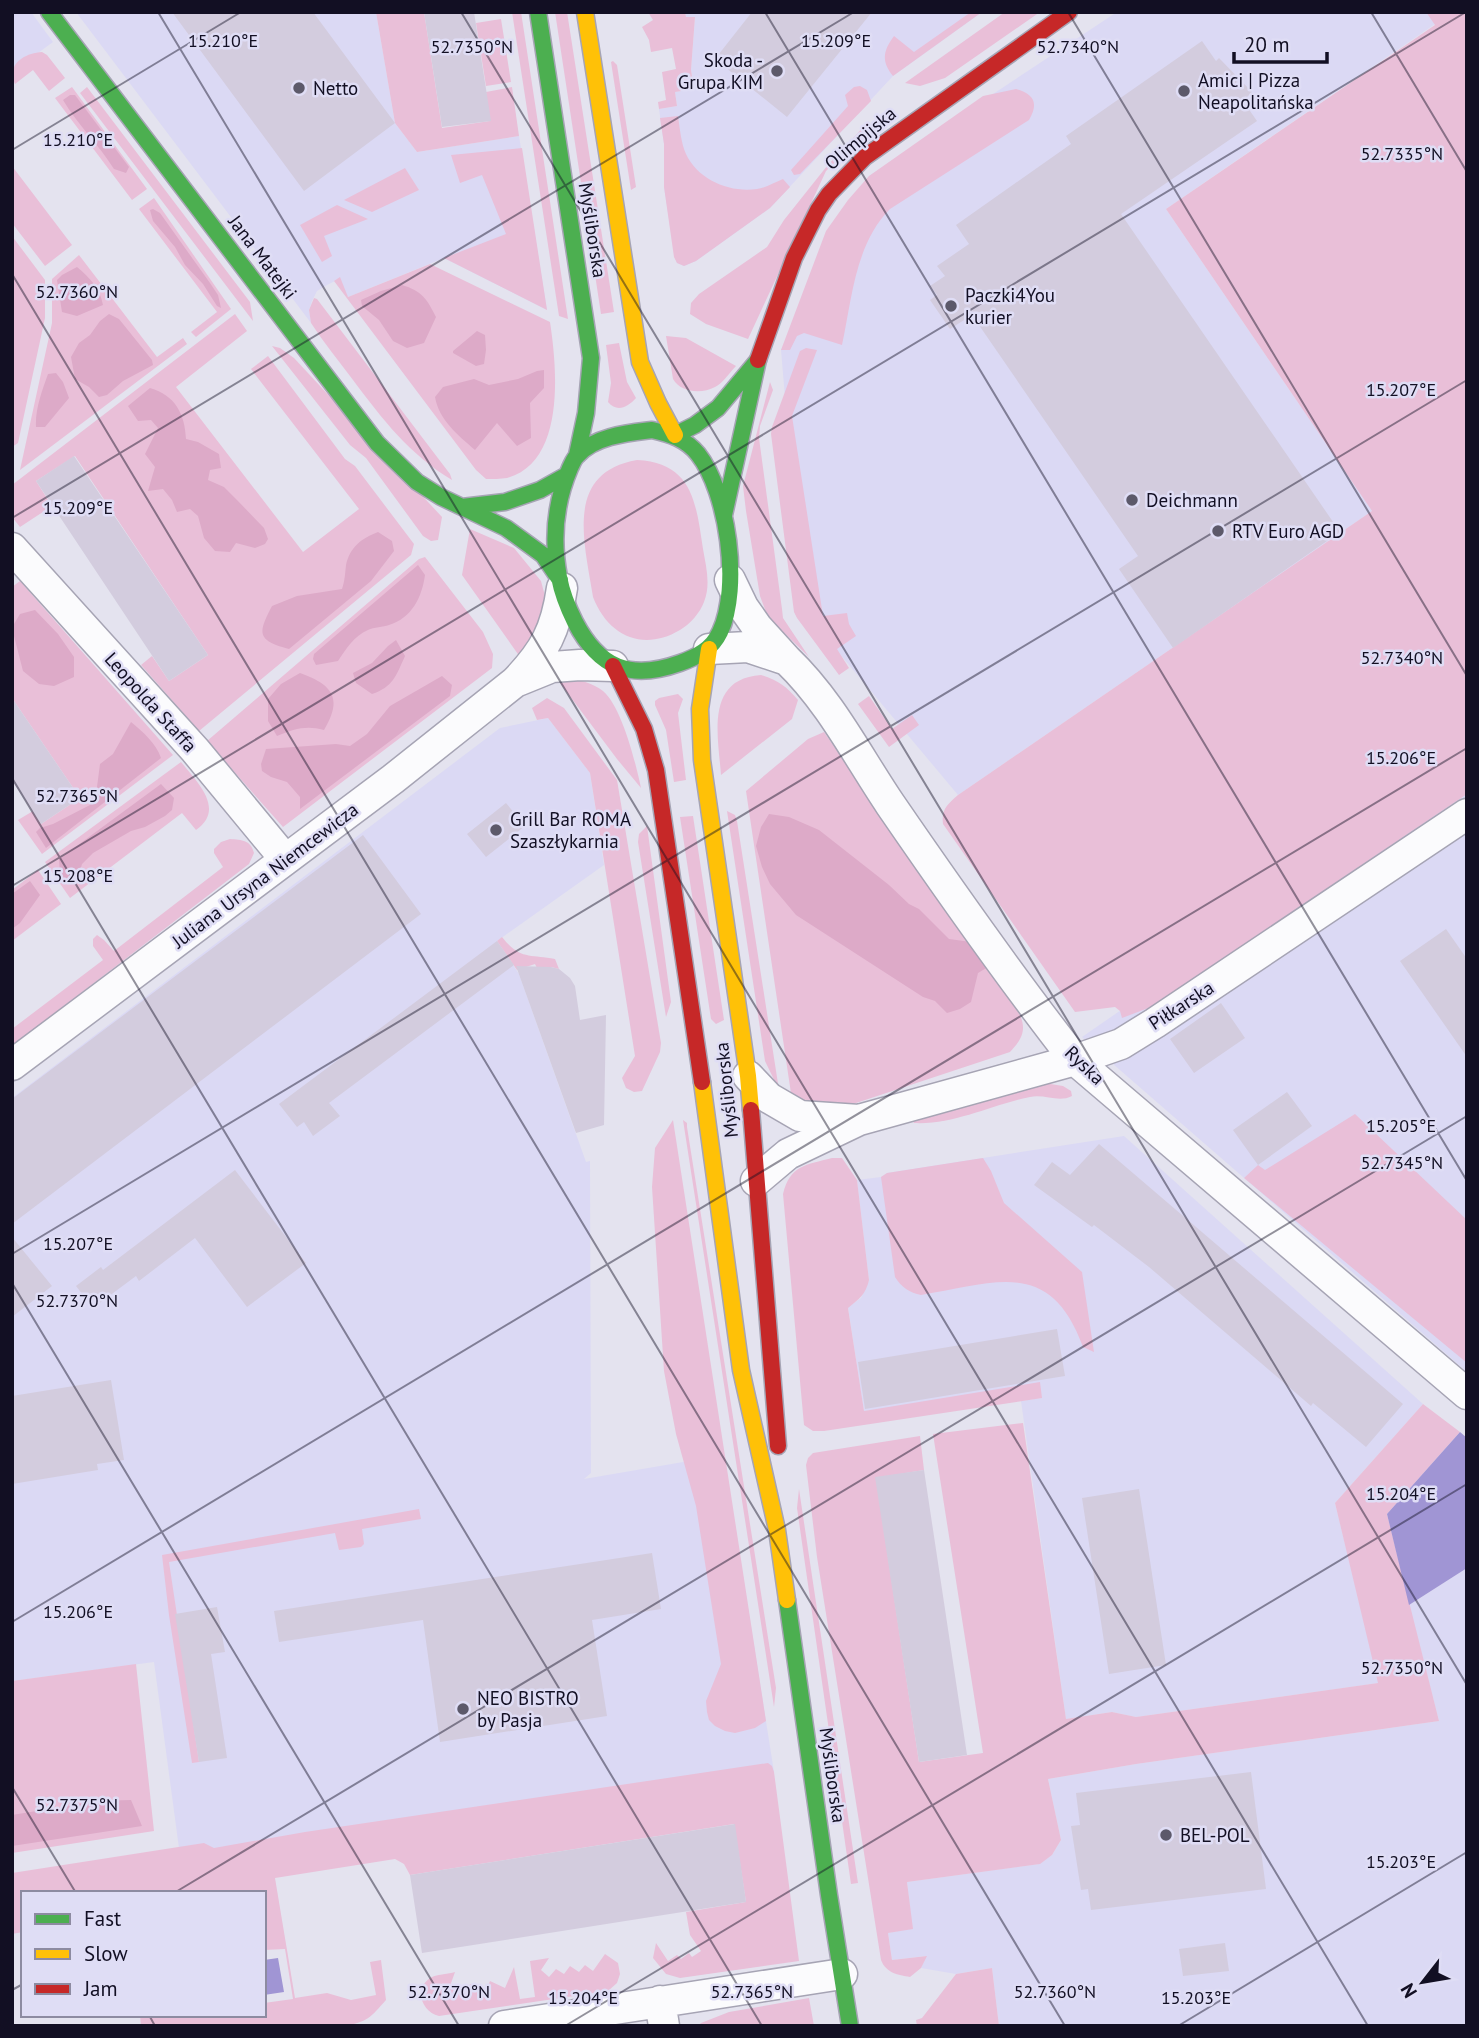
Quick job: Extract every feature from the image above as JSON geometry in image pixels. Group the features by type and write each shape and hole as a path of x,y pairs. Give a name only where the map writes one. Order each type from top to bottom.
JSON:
{"main road":[{"name":"Jana Matejki","path":"49,12 377,443 416,482 462,508 506,528 543,555 561,584"},
{"name":"Myśliborska","path":"538,12 591,358 586,412 577,455"},
{"name":"Myśliborska","path":"585,12 640,362 675,435"},
{"name":"Olimpijska","path":"724,515 758,360 794,258 818,210 836,185 865,157 1069,12"},
{"name":"Olimpijska","path":"675,435 695,425 718,408 758,360"},
{"path":"652,430 675,435 698,453 712,478 724,515 729,553 728,607 721,629 709,649 687,661 661,670 637,671 613,666 598,654 580,632 561,584 555,515 561,486 577,455 608,438 652,430"},
{"path":"462,508 505,502 540,490 567,475"},
{"name":"Myśliborska","path":"709,649 700,709 702,760 748,1076 778,1440 777,1530"},
{"name":"Myśliborska","path":"613,666 643,725 656,770 741,1370 777,1530 850,2026"}],"street":[{"name":"Leopolda Staffa","path":"12,548 195,750 285,859"},
{"name":"Ryska","path":"730,580 743,607 757,627 806,678 905,825 1075,1060 1467,1394"},
{"name":"Juliana Ursyna Niemcewicza","path":"12,1065 393,779 515,682 531,666 550,638 559,610 561,584"},
{"name":"Ryska","path":"709,649 748,647 787,660"},
{"name":"Juliana Ursyna Niemcewicza","path":"515,682 552,667 613,666"},
{"name":"Piłkarska","path":"756,1181 788,1154 859,1120 1075,1060 1121,1044 1467,814"},
{"name":"Piłkarska","path":"748,1076 769,1098 800,1116 859,1120"},
{"path":"504,2026 662,2013 842,1974"}],"shaded area":[{"path":"12,12 31,12 53,42 12,72"},
{"path":"76,12 376,12 395,123 417,152 519,136 547,310 444,258 348,297 335,281 317,291 309,310 311,323"},
{"path":"376,12 424,12 442,128 490,121 486,92 512,87 519,136 417,152 395,123"},
{"path":"512,12 521,12 568,319 559,316"},
{"path":"555,12 567,12 614,312 601,314"},
{"path":"648,12 685,12 686,17 695,17 691,70 694,89 675,92 677,106 659,109 658,102 666,100 662,72 676,69 672,48 651,52 649,40 642,27 653,20"},
{"name":"Skoda - Grupa KIM","path":"685,12 982,12 893,76 770,208 696,261 684,266 677,263 675,257 664,187 664,144 659,109 677,106 675,92 694,89 691,70 695,18 686,17"},
{"path":"971,12 982,12 893,76 885,56 894,36 914,52"},
{"path":"1005,12 1040,12 945,78 920,86 905,83"},
{"path":"1117,12 1426,12 1435,24 1166,209 1372,511 958,795 803,610 781,350 869,176"},
{"path":"1426,12 1467,12 1467,794 1151,1007 1122,1018 1115,1007 1075,1012 943,824 944,811 958,795 1372,511 1166,209 1435,25"},
{"path":"501,19 511,82 486,86 476,23"},
{"path":"42,52 65,78 49,91 33,70 15,84 13,71 18,61"},
{"path":"611,62 617,65 636,187 631,190"},
{"path":"860,86 867,90 871,101 800,174 794,175 791,170 848,106 845,95 854,87"},
{"path":"72,87 147,189 132,200 55,98"},
{"path":"87,87 250,302 253,321 80,93"},
{"path":"1016,89 1033,100 1034,109 1029,120 890,209 878,223 862,255 842,345 804,333 797,336 790,350 781,350 826,231 869,176 983,96"},
{"path":"75,95 129,167 126,173 114,169 75,118 63,100"},
{"path":"678,116 686,154 698,171 707,178 736,189 760,188 783,179 790,187 770,208 696,261 684,266 677,263 674,257 664,187 664,144 660,118"},
{"path":"869,121 864,134 826,171 748,339 706,324 690,314 691,303 699,294 767,247 784,220 827,166"},
{"path":"522,148 547,310 444,258 506,234 482,175 460,183 451,155"},
{"path":"12,166 72,245 45,266 12,223"},
{"path":"405,168 419,190 372,212 344,200"},
{"path":"154,198 231,309 196,337 191,332 217,312 139,209"},
{"path":"337,205 368,219 324,236 332,256 322,262 300,225"},
{"path":"150,210 160,213 210,283 218,295 221,308 153,221"},
{"path":"12,236 45,280 45,318 18,443 12,447"},
{"path":"79,255 157,357 183,338 187,344 20,470 52,323 52,279"},
{"path":"430,264 550,322 555,387 548,434 540,453 526,469 507,478 486,479 476,470 334,281 340,277 348,297"},
{"path":"77,267 94,284 103,305 77,316 62,312 57,280"},
{"path":"402,285 423,296 436,317 424,343 407,348 393,341 379,320 362,306 361,300"},
{"path":"314,298 452,480 423,459 386,422 326,345 311,323 309,310"},
{"path":"109,314 119,319 152,360 153,365 123,381 107,395 99,397 75,379 71,357 79,343"},
{"path":"235,314 247,331 176,387 303,552 359,509 251,369 268,356 345,459 355,466 414,544 411,555 199,731 141,665 152,656 169,681 208,655 75,456 36,481 52,506 20,527 12,517 12,485"},
{"path":"477,331 485,335 486,350 484,364 476,366 453,351"},
{"path":"666,336 686,338 736,366 715,387 698,391 686,390 673,379"},
{"path":"619,343 627,382 636,398 630,404 619,408 608,402 611,383 606,345"},
{"path":"272,346 294,358 442,517 438,540 431,541 423,536 366,458 350,445"},
{"path":"806,348 817,350 792,416 823,616 847,613 849,624 856,636 837,649 849,668 839,675 794,612 771,434 800,351"},
{"path":"544,370 544,388 530,403 531,438 517,446 497,423 475,450 450,426 437,405 435,397 443,387 474,379 489,385"},
{"path":"56,373 69,398 45,427 36,427 41,393 48,374"},
{"path":"770,382 773,390 760,426 759,438 783,618 809,657 766,612 760,596 746,511 743,486"},
{"path":"150,388 166,395 177,407 186,439 198,442 219,454 221,468 210,470 208,480 224,487 264,528 268,539 265,544 255,548 236,543 230,552 215,551 204,538 198,516 190,509 177,512 163,489 148,491 155,467 145,454 158,428 151,420 138,421 128,406"},
{"path":"637,460 656,463 670,469 681,477 688,488 698,516 707,576 706,596 694,618 680,630 653,640 640,640 617,630 600,611 593,597 584,534 584,513 588,495 598,479 614,467"},
{"path":"470,529 514,548 541,581 545,596 542,625 520,657 462,575"},
{"path":"378,532 392,541 394,551 371,581 289,649 265,639 264,623 272,606 297,596 342,589 350,553 362,540"},
{"path":"425,557 483,632 493,654 492,668 283,827 207,741 419,559"},
{"path":"418,565 425,575 418,599 410,612 397,622 363,633 351,643 338,661 316,665 314,654"},
{"path":"20,581 173,755 42,854 18,820 33,811 41,824 80,798 12,698 12,587"},
{"path":"35,610 58,634 74,657 74,677 54,686 39,684 23,671 14,636 14,624 20,614"},
{"path":"396,640 405,656 402,663 389,684 372,694 356,683 353,673 372,663"},
{"path":"300,673 320,682 332,694 333,709 330,719 324,730 300,728 277,736 268,721 268,699 281,684"},
{"path":"761,675 782,684 798,700 792,719 721,775 718,727 723,698 731,687 743,679"},
{"path":"442,676 452,685 450,696 300,809 300,797 287,782 262,771 261,764 266,749 336,744 350,746 367,734 390,706"},
{"path":"567,678 595,686 610,699 627,736 641,788 557,679"},
{"path":"678,694 683,699 678,713 686,780 674,782 666,730 655,701"},
{"path":"869,696 892,729 912,715 919,725 889,747 858,704"},
{"path":"547,698 564,708 617,780 661,1043 660,1052 642,1091 634,1092 626,1088 622,1078 635,1056 590,773 548,718 537,720 532,708"},
{"path":"548,718 590,773 604,865 497,941 519,974 586,1162 590,1161 591,1473 584,1479 724,1455 774,1772 181,1863 154,1662 12,1681 12,1098 500,728"},
{"path":"131,722 152,743 161,758 46,848 36,832 90,805 97,787 100,764 113,754"},
{"path":"824,732 1020,1015 1023,1026 1020,1039 1010,1052 844,1107 792,1100 746,791 808,739"},
{"path":"181,762 206,796 209,813 205,822 196,830 182,813 70,898 45,862"},
{"path":"1467,771 1467,1372 1082,1037"},
{"path":"161,784 174,798 172,810 93,853 82,864 78,878 66,883 60,875 59,859"},
{"path":"727,811 735,815 737,821 779,1090 765,1061"},
{"path":"769,814 789,817 819,830 909,904 919,909 949,939 971,942 988,967 978,973 971,1002 947,1013 935,1001 923,997 796,915 770,884 756,846 761,827"},
{"path":"693,816 724,1020 716,1024 711,1019 680,817"},
{"path":"647,826 671,1002 666,1017 638,842 639,834"},
{"path":"230,839 242,840 251,845 254,853 249,864 12,1046 12,1029 103,960 93,946 93,939 97,935 114,951 223,867 214,849 221,842"},
{"path":"38,870 61,904 12,941 12,890"},
{"path":"30,881 40,895 20,923 12,929 12,894"},
{"path":"502,937 520,953 555,959 559,969 537,968 535,964 517,970 497,941"},
{"path":"1044,1083 1063,1086 1071,1091 1072,1096 1062,1099 1030,1097 944,1121 914,1123 912,1120"},
{"path":"1355,1114 1467,1220 1467,1363 1244,1178 1258,1165 1265,1170"},
{"path":"673,1120 766,1721 755,1728 735,1733 715,1726 709,1720 707,1712 706,1701 721,1664 696,1506 676,1434 664,1371 652,1187 655,1148"},
{"path":"683,1120 687,1123 776,1688 774,1707"},
{"path":"1124,1136 1423,1404 1335,1503 1379,1683 1136,1717 1112,1712 1066,1719 1021,1401 1042,1398 864,1411 848,1307 861,1298 869,1280 857,1180"},
{"path":"832,1158 842,1158 857,1180 869,1280 864,1293 848,1308 864,1411 1040,1382 1042,1398 824,1431 813,1431 804,1425 783,1194 790,1177 800,1168"},
{"path":"983,1158 1004,1203 1082,1272 1094,1352 1083,1347 1070,1318 1054,1299 1037,1288 1018,1283 997,1282 921,1295 906,1289 895,1277 881,1177 887,1173"},
{"path":"1423,1404 1460,1432 1387,1514 1439,1721 1048,1779 1061,1840 1052,1855 1040,1864 907,1882 913,1929 888,1933 892,1960 927,1956 921,1968 910,1977 889,1971 881,1960 817,1557 806,1465 808,1458 813,1453 920,1436 924,1470 876,1478 919,1762 983,1753 933,1434 1023,1423 1066,1719 1112,1712 1136,1717 1378,1683 1335,1503"},
{"path":"1460,1432 1467,1438 1467,1568 1409,1605 1387,1514"},
{"path":"799,1489 858,1883 851,1884 797,1508"},
{"path":"419,1509 421,1519 362,1529 364,1544 361,1547 339,1550 335,1533 169,1562 199,1762 192,1763 162,1555"},
{"path":"1467,1568 1467,2026 999,2026 992,1968 956,1974 921,1968 926,1956 892,1960 888,1933 912,1928 907,1882 1039,1864 1052,1855 1061,1840 1048,1779 1439,1721 1409,1605"},
{"path":"136,1664 154,1831 12,1853 12,1681"},
{"path":"768,1763 774,1772 799,1961 680,1978 666,1974 653,1958 656,1943 668,1961 677,1955 681,1959 689,1953 692,1957 701,1951 690,1935 686,1912 746,1902 734,1824 410,1875 404,1864 395,1859 275,1878 295,1998 327,1993 351,2000 376,1995 370,1962 381,1960 386,2000 368,2018 343,2026 141,2026 140,2017 266,2017 266,2003 293,1999 285,1949 266,1950 266,1891 21,1891 21,1932 12,1934 12,1873 204,1843 214,1848"},
{"path":"131,1800 142,1826 12,1846 12,1815 97,1801"},
{"path":"605,1954 618,1963 620,1974 617,1983 608,1991 439,2016 428,2010 422,1999 423,1987 432,1977 455,1972 450,1986 466,1993 470,1984 486,1990 490,1981 505,1988 514,1967 520,1999 535,1997 530,1961 549,1958 541,1970 549,1977 556,1969 564,1974 570,1966 579,1972 585,1965 593,1971"},
{"path":"278,1958 284,1992 266,1995 266,1960"},
{"path":"992,1968 999,2026 917,2026 916,2020 922,2018 956,1974"},
{"path":"809,1998 814,2026 698,2026 729,2012"}],"building":[{"name":"Netto","path":"172,12 313,12 395,123 304,191"},
{"path":"424,12 474,12 491,121 442,127"},
{"name":"Skoda - Grupa KIM","path":"752,12 872,12 787,117 715,59"},
{"path":"1202,41 1216,61 1219,58 1252,92 1243,101 1257,121 1121,214 1340,532 1173,648 1119,569 1138,556 972,315 950,329 930,300 937,295 930,286 945,276 937,266 969,244 956,225 1071,144 1066,136"},
{"path":"74,456 208,655 169,681 36,481"},
{"path":"12,698 80,798 41,824 12,781"},
{"name":"Grill Bar ROMA Szaszłykarnia","path":"506,803 525,826 486,857 467,834"},
{"path":"363,835 421,914 12,1224 12,1099"},
{"path":"1446,929 1467,959 1467,1057 1400,961"},
{"path":"497,941 514,965 329,1103 340,1116 313,1136 304,1122 297,1127 279,1104"},
{"path":"516,966 559,969 575,986 580,1020 606,1015 604,1125 576,1133"},
{"path":"1221,1003 1245,1038 1194,1073 1170,1039"},
{"path":"1287,1092 1312,1126 1258,1165 1233,1130"},
{"path":"1099,1144 1403,1404 1366,1447 1313,1403 1311,1406 1149,1267 1094,1225 1092,1227 1034,1185 1052,1162 1070,1175"},
{"path":"235,1170 306,1263 247,1307 195,1238 139,1281 136,1276 93,1308 76,1286 101,1267 103,1270"},
{"path":"12,1237 52,1286 12,1317"},
{"path":"1057,1329 1065,1376 865,1409 858,1362"},
{"path":"111,1380 124,1460 97,1464 98,1470 12,1484 12,1396"},
{"path":"924,1470 967,1755 919,1762 875,1477"},
{"path":"1139,1489 1166,1665 1109,1674 1082,1498"},
{"path":"652,1553 661,1609 592,1620 607,1716 440,1742 423,1620 279,1642 274,1611"},
{"path":"217,1607 225,1652 211,1654 227,1758 199,1762 175,1614"},
{"name":"BEL-POL","path":"1251,1772 1266,1889 1091,1910 1088,1889 1081,1890 1071,1826 1080,1825 1076,1793"},
{"path":"735,1824 746,1902 422,1953 410,1875"},
{"path":"1225,1943 1229,1971 1183,1976 1179,1949"}],"traffic: fast":[{"path":"49,12 377,443 417,482 441,497 506,528 543,555 560,580"},
{"path":"538,12 591,358 586,413 577,455"},
{"path":"675,435 695,425 718,408 758,360 724,515"},
{"path":"652,430 671,435 688,444 708,471 724,515 730,591 720,632 708,648 680,663 646,671 631,670 606,660 584,638 575,622 559,577 556,522 565,481 577,456 603,440 652,430"},
{"path":"462,507 505,502 540,490 567,475"},
{"path":"787,1600 850,2026"}],"traffic: slow":[{"path":"585,12 640,362 675,435"},
{"path":"709,649 700,709 702,760 751,1110"},
{"path":"702,1082 741,1370 777,1530 787,1600"}],"traffic: jam":[{"path":"758,360 794,258 829,194 865,157 1069,12"},
{"path":"613,666 644,729 656,770 702,1082"},
{"path":"751,1110 778,1446"}],"place":[{"name":"Skoda - Grupa KIM","path":"777,71"},
{"name":"Netto","path":"299,88"},
{"name":"Amici | Pizza Neapolitańska","path":"1184,91"},
{"name":"Paczki4You kurier","path":"951,306"},
{"name":"Deichmann","path":"1132,500"},
{"name":"RTV Euro AGD","path":"1218,531"},
{"name":"Grill Bar ROMA Szaszłykarnia","path":"496,830"},
{"name":"NEO BISTRO by Pasja","path":"463,1709"},
{"name":"BEL-POL","path":"1166,1835"}]}
